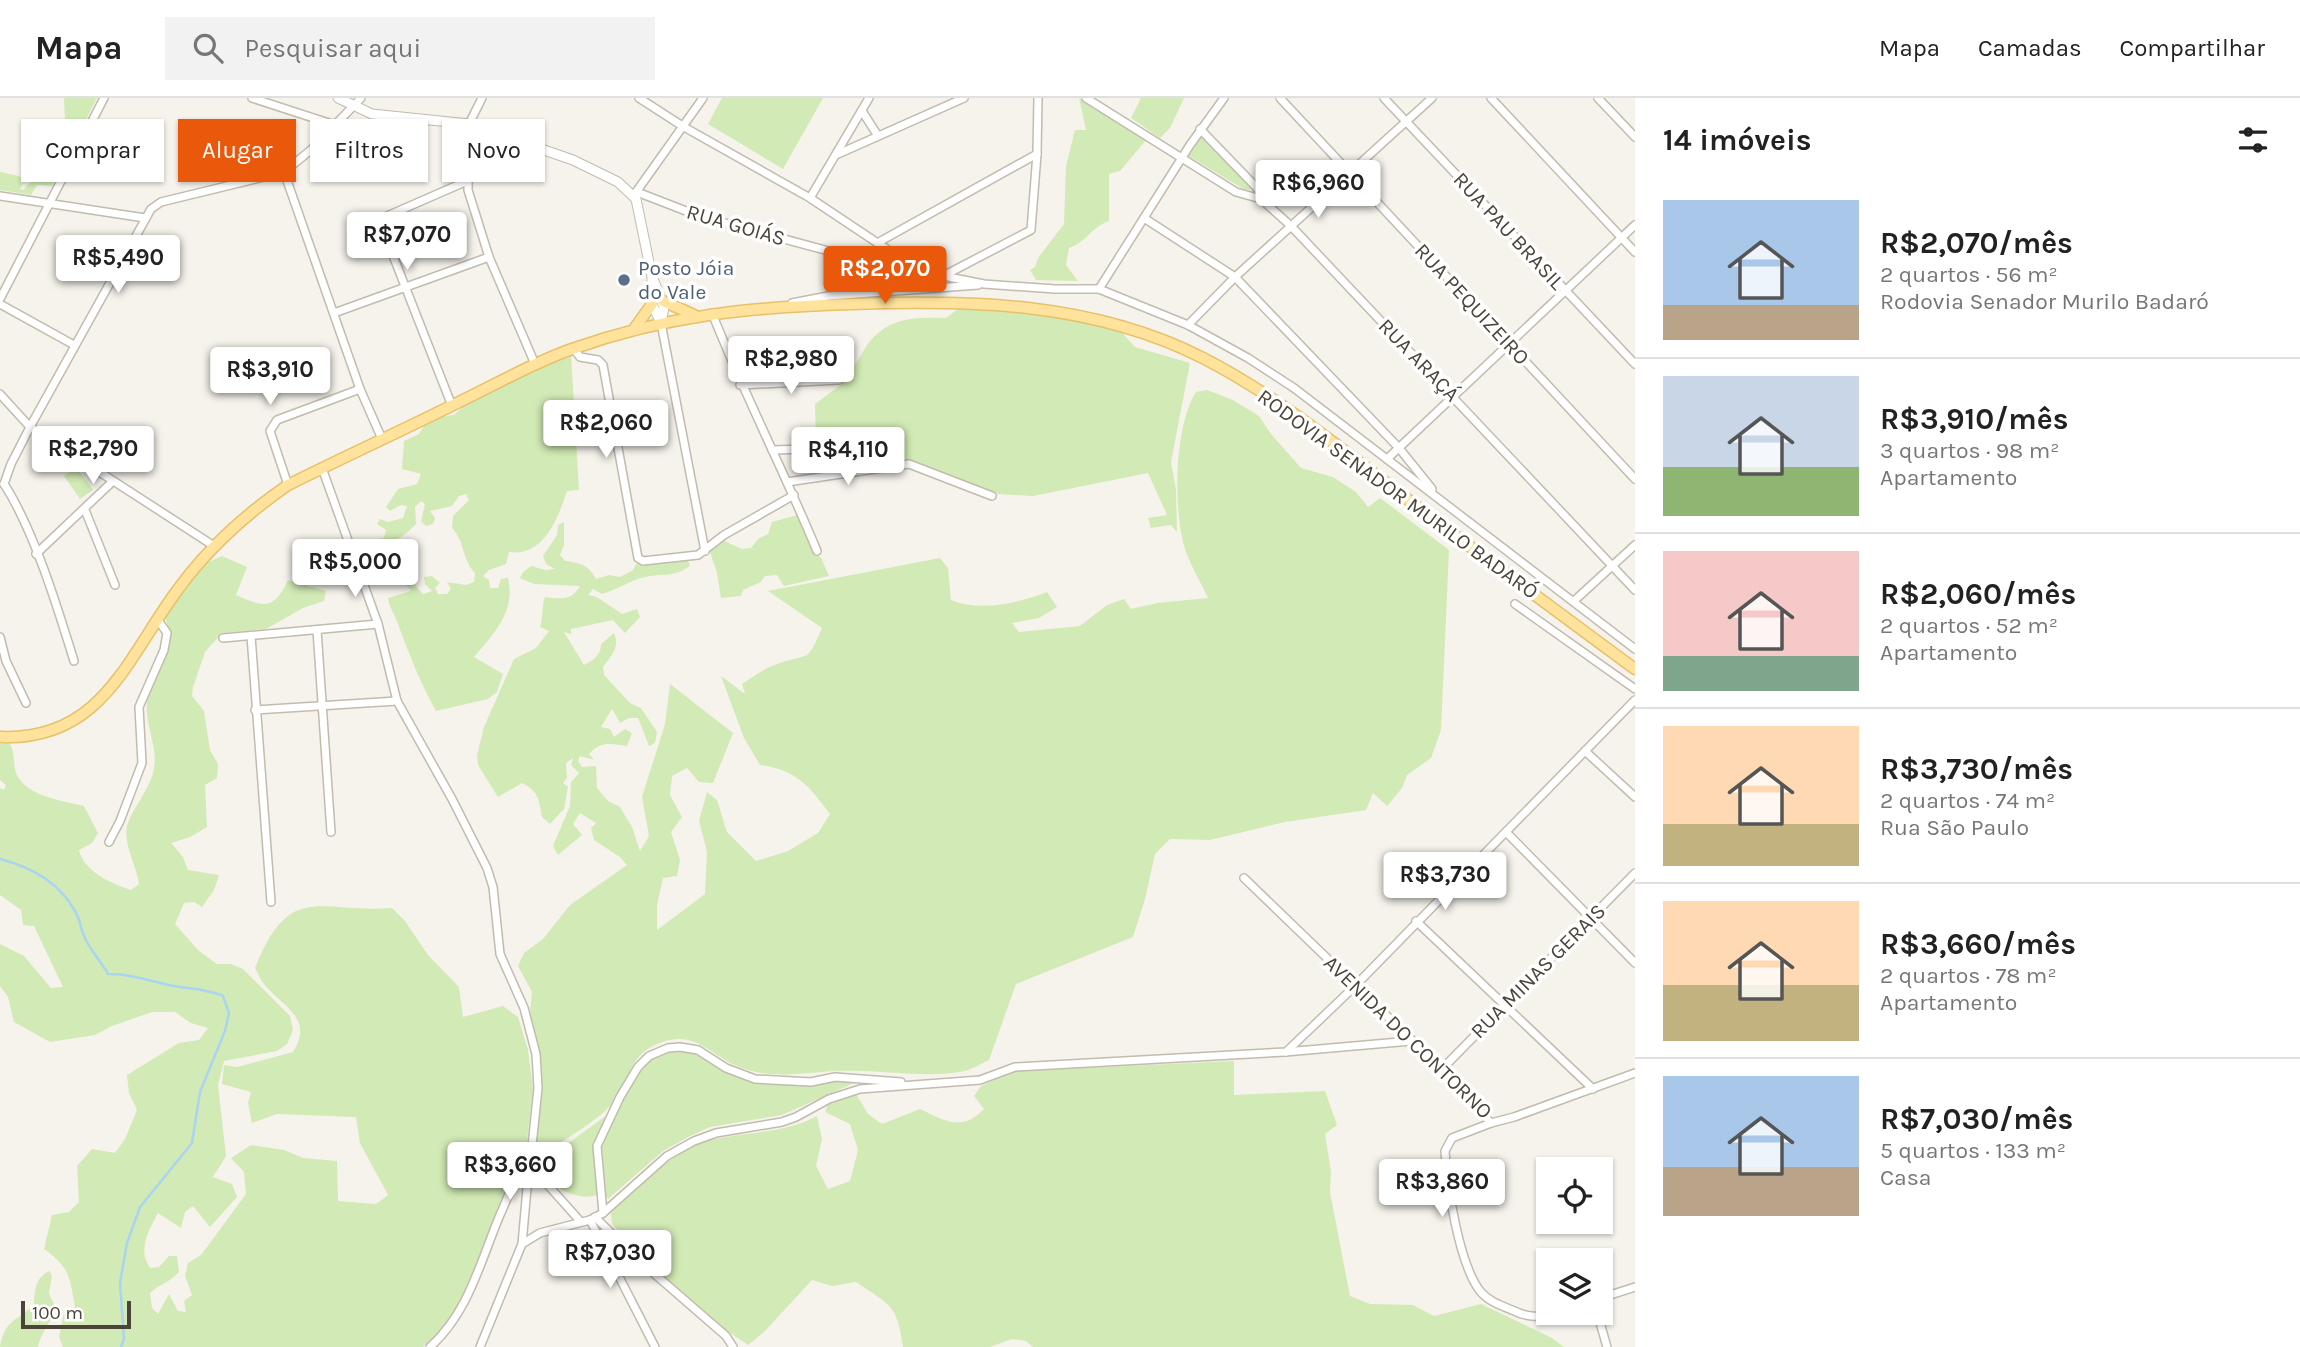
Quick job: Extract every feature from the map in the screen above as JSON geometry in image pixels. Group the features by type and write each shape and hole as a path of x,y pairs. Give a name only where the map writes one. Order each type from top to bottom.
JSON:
{"main road":[{"name":"RODOVIA SENADOR MURILO BADARÓ","path":"0,737 41,734 66,727 88,712 116,681 179,588 214,546 253,509 288,485 573,348 662,323 712,313 781,306 963,302 1043,308 1095,318 1189,352 1238,377 1307,422 1635,669"},
{"path":"634,330 657,303 697,316"}],"street":[{"path":"74,345 0,301 104,98"},
{"path":"251,98 316,119"},
{"name":"RUA GOIÁS","path":"338,98 354,107 382,116 442,122"},
{"path":"341,119 361,98"},
{"path":"472,119 482,98"},
{"path":"703,98 635,195 657,303 665,313 662,323 705,551"},
{"path":"810,198 869,98"},
{"path":"838,154 964,98"},
{"path":"944,276 1031,230 1038,98"},
{"name":"RUA ARAÇÁ","path":"1086,98 1236,192 1261,199 1291,226 1454,396 1635,590"},
{"path":"1099,289 1181,158 1224,98"},
{"name":"RUA PEQUIZEIRO","path":"1280,98 1635,479"},
{"name":"RUA PAU BRASIL","path":"1384,98 1635,364"},
{"path":"1188,325 1236,277 1432,98"},
{"path":"1491,98 1635,252"},
{"path":"1598,98 1635,137"},
{"path":"644,99 684,127 810,198 919,270"},
{"path":"862,111 878,136"},
{"path":"1200,129 1258,189 1261,199"},
{"path":"296,161 310,148"},
{"name":"RUA GOIÁS","path":"545,150 573,160 618,182 635,195 711,220 862,260 984,284"},
{"path":"879,242 1037,154"},
{"path":"74,661 36,554 12,497 2,485 74,345 151,209 161,202 243,182"},
{"path":"288,182 360,388 382,439"},
{"path":"452,406 383,230 383,222 387,216 465,182"},
{"path":"467,182 489,257 535,364"},
{"path":"0,196 145,218"},
{"path":"1144,218 1236,277 1399,448 1440,498"},
{"path":"1388,459 1635,225"},
{"path":"334,313 489,257"},
{"path":"781,306 828,296 984,284 1099,289 1188,325 1248,358 1294,388 1635,649"},
{"path":"712,313 740,385 788,482 817,551"},
{"path":"573,348 580,357 598,360 603,365 638,558 643,561 691,556 705,551 724,535 794,495"},
{"path":"740,385 839,380"},
{"path":"288,485 270,431 272,425 277,420 360,388"},
{"path":"0,394 30,427 214,546"},
{"path":"772,450 839,448"},
{"path":"788,482 904,463 913,464 992,496"},
{"path":"322,468 378,624 397,701 487,868 492,887 500,954 521,998 537,1054 538,1088 522,1244 480,1347"},
{"path":"36,554 112,482"},
{"path":"85,510 115,585"},
{"path":"1574,601 1635,545"},
{"path":"1515,604 1635,689"},
{"path":"109,842 142,763 139,707 164,650 167,633 158,620"},
{"path":"223,638 378,624"},
{"path":"317,630 331,832"},
{"path":"0,636 6,661 26,703"},
{"path":"251,636 271,902"},
{"path":"1285,1052 1355,986 1635,700"},
{"path":"255,710 397,701"},
{"path":"1585,751 1635,797"},
{"path":"1506,832 1635,962"},
{"name":"RUA MINAS GERAIS","path":"1442,1069 1635,873"},
{"name":"AVENIDA DO CONTORNO","path":"1244,878 1442,1069 1491,1122 1514,1117 1635,1073"},
{"path":"1416,921 1593,1089"},
{"path":"522,1244 540,1233 596,1216 667,1156 694,1141 716,1133 789,1120 845,1093 986,1079 1015,1067 1285,1052 1411,1041"},
{"path":"655,1347 596,1216 597,1146 604,1125 638,1068 649,1056 668,1048 698,1050 726,1068 755,1079 811,1082 835,1077 915,1084"},
{"path":"1491,1122 1452,1138 1445,1151 1460,1242 1471,1276 1490,1300 1524,1316 1536,1317"},
{"path":"530,1165 580,1221"},
{"path":"430,1347 454,1322 477,1277 485,1250 514,1180 530,1165"},
{"path":"596,1216 635,1257 726,1336 733,1347"},
{"path":"1613,1294 1635,1287"},
{"path":"1601,1325 1607,1347"}],"green space":[{"path":"64,98 97,98 86,119 65,119"},
{"path":"722,98 823,98 783,169 708,124"},
{"path":"1079,98 1146,140 1120,171 1109,174 1109,221 1069,248 1066,265 1078,281 1036,280 1030,270 1035,267 1038,258 1064,224 1066,166 1075,130 1086,130"},
{"path":"1141,98 1184,98 1170,128 1160,138 1131,118"},
{"path":"1203,135 1251,189 1245,190 1189,156"},
{"path":"0,172 19,176 24,182 20,189 24,190 30,182 54,182 52,186 37,185 31,195 0,190"},
{"path":"962,306 1048,315 1119,329 1135,347 1190,363 1171,462 1176,490 1177,532 1171,525 1151,528 1148,518 1167,515 1148,473 1033,496 998,494 906,459 839,471 842,442 816,442 815,404 843,383 844,375 880,331 910,319 946,318"},
{"path":"571,354 579,490 567,491 554,523 540,542 521,552 509,552 506,564 489,570 483,576 489,580 490,588 498,588 501,579 508,578 510,590 502,621 474,657 503,674 497,692 488,699 436,711 415,668 388,598 411,591 398,582 387,565 370,568 367,564 383,557 389,560 410,578 423,594 432,591 425,584 424,577 432,576 440,583 435,588 438,594 447,594 451,589 447,582 466,585 474,582 475,573 452,528 453,516 469,500 466,494 459,496 452,506 430,511 435,518 433,524 426,526 421,521 425,504 421,501 415,507 416,524 404,535 360,557 357,550 367,541 384,538 386,530 377,524 380,519 388,522 403,518 407,506 401,505 390,511 386,507 398,489 417,484 421,474 402,469 404,441 419,434 426,423 439,417 454,415 468,402"},
{"path":"1207,390 1233,400 1259,416 1301,468 1333,477 1356,492 1368,507 1380,498 1449,550 1441,730 1431,758 1407,775 1402,788 1387,806 1373,793 1366,810 1285,822 1210,840 1170,839 1155,854 1133,937 1016,984 989,1060 971,1069 934,1074 853,1071 759,1073 735,1065 692,1041 667,1041 643,1052 609,1107 540,1156 536,1144 542,1093 541,1062 530,1014 532,992 518,966 524,953 543,939 570,905 627,865 620,857 594,840 591,828 596,823 580,813 573,824 582,835 558,855 553,846 570,806 571,782 579,773 571,765 573,758 566,763 567,778 563,783 568,787 564,809 550,824 542,817 539,800 531,789 522,783 498,797 478,765 477,755 484,727 514,659 536,648 549,631 540,627 545,597 569,597 580,586 534,584 520,578 531,566 546,570 555,569 546,564 543,556 557,535 558,525 564,522 564,545 560,555 565,561 587,568 596,579 609,575 620,577 633,570 636,564 688,561 690,566 673,574 639,578 602,594 593,589 588,595 597,597 622,614 637,609 640,617 625,633 613,620 571,629 571,634 564,632 584,665 596,657 601,644 614,633 616,647 603,667 604,675 630,703 641,708 657,732 655,743 649,746 638,718 629,718 620,723 612,709 601,727 610,729 614,737 625,729 632,733 627,746 602,745 589,754 594,760 580,756 578,761 582,767 596,766 597,788 608,801 620,807 632,827 640,851 649,836 642,797 665,724 670,684 733,733 713,783 699,782 687,768 672,776 670,795 682,817 671,832 680,860 677,876 663,878 657,905 657,930 705,894 707,852 699,821 707,792 717,800 727,832 756,861 788,851 818,833 830,814 815,795 793,775 760,765 744,738 721,676 745,694 742,684 773,666 806,655 813,648 822,628 768,591 940,558 948,568 951,600 962,604 999,605 1047,592 1057,607 1039,618 1012,623 1019,632 1080,626 1107,605 1124,599 1131,609 1157,603 1208,598 1185,549 1177,492 1183,426 1196,392"},
{"path":"76,467 93,490 80,499 64,476"},
{"path":"801,514 812,540 812,550 821,558 829,576 784,586 777,575 765,576 761,582 743,590 741,596 721,598 709,549 722,540 742,549 751,548 758,539 768,534 772,522"},
{"path":"222,556 247,567 236,595 254,602 273,602 288,580 326,591 324,601 303,608 266,629 222,633 205,652 192,696 204,711 210,750 218,764 217,778 205,785 207,827 190,837 171,843 183,857 188,870 219,875 214,890 202,907 194,902 184,903 175,924 199,951 217,964 231,964 243,969 290,1016 293,1030 287,1044 277,1051 224,1061 218,1085 226,1156 213,1177 232,1184 237,1197 210,1227 193,1206 185,1212 181,1228 158,1213 144,1247 146,1261 150,1268 159,1267 169,1256 177,1256 179,1272 150,1293 152,1308 158,1314 169,1294 178,1311 186,1312 184,1301 192,1295 185,1276 188,1263 201,1255 246,1194 244,1172 231,1158 251,1145 284,1150 303,1158 337,1161 338,1201 376,1204 388,1195 360,1143 356,1117 277,1114 252,1123 248,1103 251,1092 222,1084 224,1065 237,1067 293,1052 299,1040 298,1021 263,983 255,968 268,940 281,922 295,912 310,907 392,908 405,921 428,955 459,987 463,1017 503,1006 518,1017 528,1050 533,1089 525,1157 509,1179 471,1279 450,1321 423,1347 63,1347 59,1337 64,1313 75,1307 72,1288 64,1268 44,1249 52,1215 69,1212 79,1202 77,1166 92,1149 115,1153 125,1139 137,1110 129,1093 127,1075 179,1043 199,1040 208,1028 191,1023 175,1012 152,1012 95,1035 50,1042 14,1022 8,997 0,986 0,944 24,956 51,988 63,987 34,926 23,925 21,910 0,895 0,788 4,790 6,785 0,780 0,744 10,744 16,773 23,784 39,794 84,806 98,833 92,843 79,850 86,864 99,876 123,887 131,890 139,884 126,833 154,768 147,704 149,692 169,642 165,617 206,563"},
{"path":"669,1050 697,1053 756,1081 861,1080 782,1115 710,1127 690,1136 663,1151 608,1199 605,1193 602,1146 613,1117 642,1069 652,1058"},
{"path":"1234,1061 1234,1095 1325,1091 1337,1125 1325,1134 1331,1172 1330,1192 1350,1296 1370,1304 1413,1305 1434,1316 1481,1304 1552,1338 1564,1347 1033,1347 1026,1341 1012,1339 990,1347 903,1347 895,1314 877,1296 856,1282 832,1286 812,1280 764,1332 748,1345 723,1328 640,1255 612,1224 611,1213 629,1194 669,1161 695,1145 720,1138 790,1127 817,1116 822,1139 816,1166 828,1189 850,1181 858,1150 850,1124 825,1112 828,1104 856,1094 868,1114 882,1124 920,1109 945,1120 961,1122 976,1116 984,1109 974,1096 981,1086 1015,1071"},
{"path":"607,1115 595,1146 599,1194 573,1194 547,1180 536,1167"},
{"path":"49,1271 52,1276 49,1293 56,1309 38,1347 0,1347 8,1326 34,1305 38,1281"}],"waterway":[{"path":"0,859 33,871 61,892 75,911 85,938 108,974 216,993 223,996 229,1013 225,1031 200,1092 192,1143 140,1207 127,1243 120,1283 124,1339 121,1347"}],"place":[{"name":"Posto Jóia do Vale","path":"624,280"}]}
